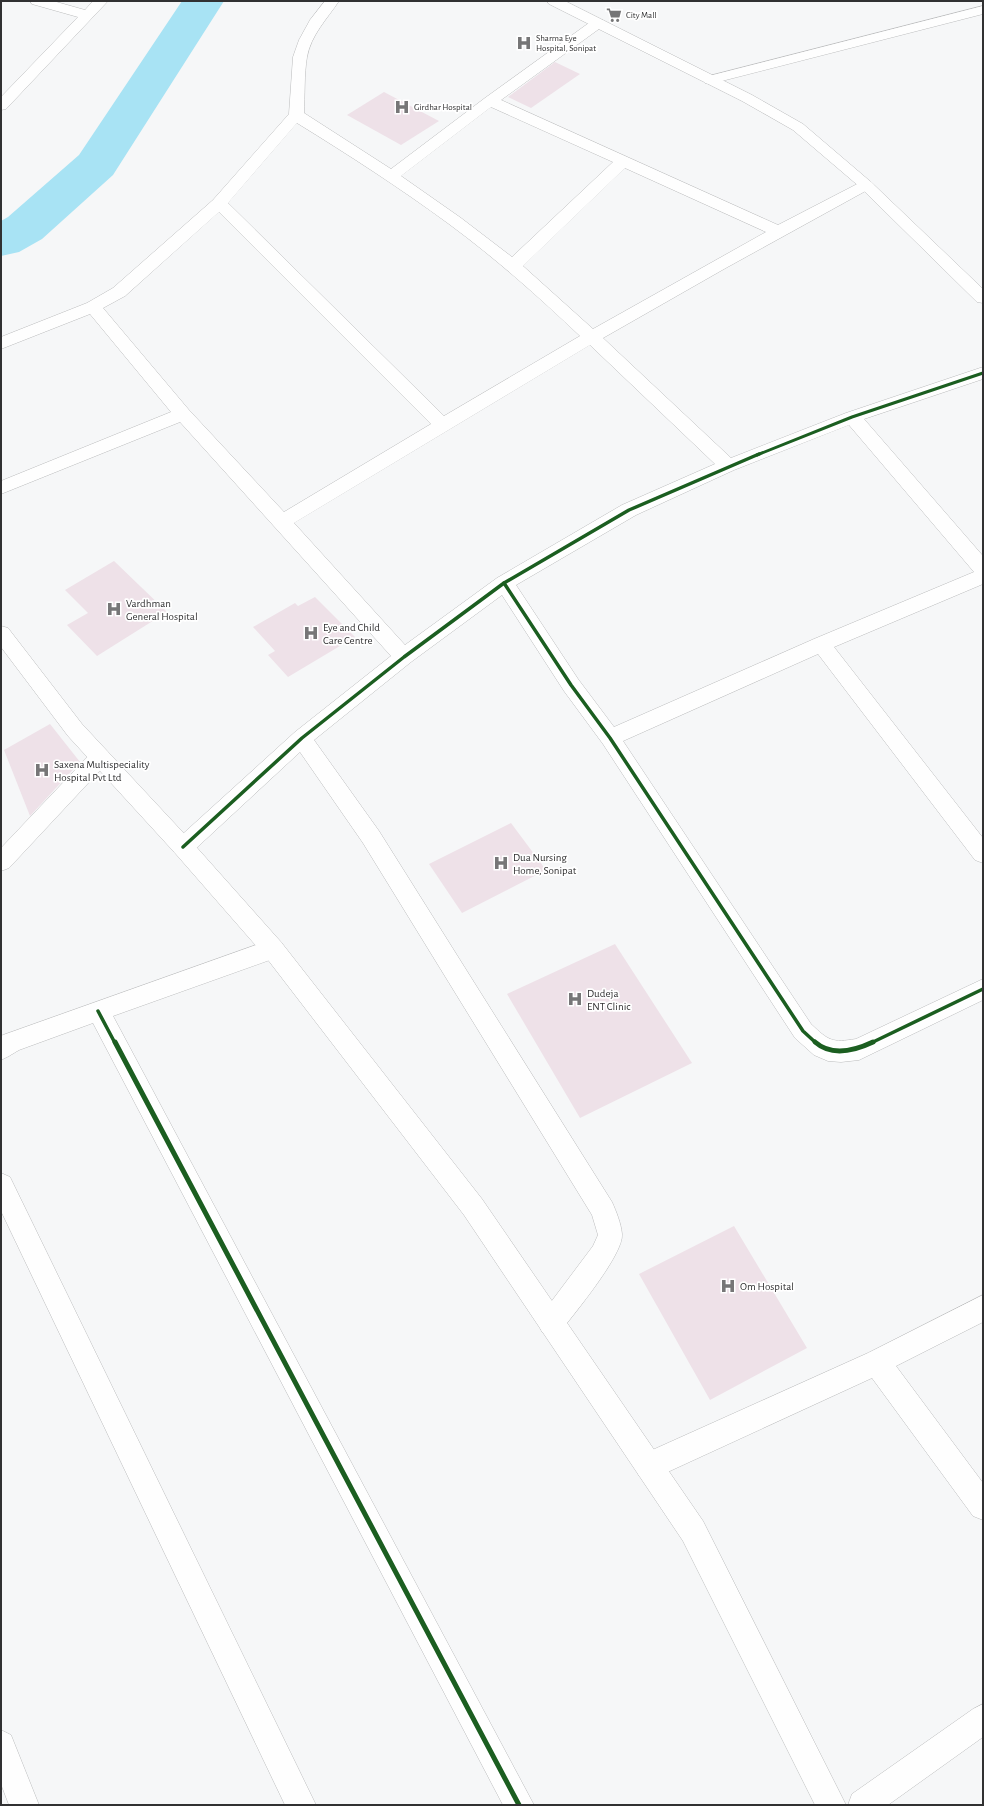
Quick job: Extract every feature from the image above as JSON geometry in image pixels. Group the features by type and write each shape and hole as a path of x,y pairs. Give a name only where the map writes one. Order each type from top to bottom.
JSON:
{"main road":[{"path":"37,1 88,15"},
{"path":"1,106 18,90 101,1"},
{"path":"1,342 93,307 119,292 219,204 296,114 300,57 306,40 317,20 332,1"},
{"path":"554,1 747,98 798,127 866,185 981,293"},
{"path":"710,80 983,10"},
{"path":"391,176 490,101 598,23"},
{"path":"1,86 18,90"},
{"path":"490,101 777,231"},
{"path":"296,114 391,176 456,221 513,266 549,297 728,466"},
{"path":"513,266 623,161"},
{"path":"282,522 442,424 590,337 777,231 866,185"},
{"path":"219,204 442,424"},
{"path":"93,307 183,414 404,657"},
{"path":"183,847 302,738 404,657 504,583 629,510 728,466 852,417 983,373"},
{"path":"1,488 183,414"},
{"path":"852,417 983,570"},
{"path":"610,738 821,644 983,576"},
{"path":"504,583 571,685 610,738 803,1032 819,1047 838,1053 859,1049 983,989"},
{"path":"1,633 75,730 183,847 273,948 473,1207 693,1531 831,1805"},
{"path":"821,644 983,854"},
{"path":"302,738 371,837 603,1210 610,1234 603,1254 551,1323"},
{"path":"1,862 100,757"},
{"path":"1,1049 11,1042 273,948"},
{"path":"98,1011 519,1805"},
{"path":"1,1185 301,1805"},
{"path":"649,1466 877,1362 983,1308"},
{"path":"877,1362 983,1506"},
{"path":"863,1805 983,1719"},
{"path":"1,1745 24,1805"}],"building":[{"path":"555,62 580,74 531,108 508,97"},
{"path":"384,92 439,121 401,145 347,115"},
{"path":"114,561 167,612 97,656 67,625 88,613 65,590"},
{"path":"315,597 355,637 288,677 268,655 275,651 253,627 295,603 298,606"},
{"path":"50,724 80,762 30,816 4,750"},
{"path":"511,823 546,870 462,913 429,864"},
{"path":"615,944 692,1063 580,1118 507,994"},
{"path":"734,1226 807,1348 710,1400 639,1274"}],"waterway":[{"path":"1,241 25,228 96,165 203,1"}],"cycle path":[{"path":"183,847 302,738 404,657 504,583 629,510 728,466 852,417 983,373"},
{"path":"504,583 571,685 610,738 803,1031 816,1044 822,1048 834,1051 859,1049 983,989"},
{"path":"98,1011 519,1805"}],"place":[{"name":"City Mall","path":"614,15"},
{"name":"Sharma Eye Hospital, Sonipat","path":"524,43"},
{"name":"Girdhar Hospital","path":"402,107"},
{"name":"Vardhman General Hospital","path":"114,609"},
{"name":"Eye and Child Care Centre","path":"311,633"},
{"name":"Saxena Multispeciality Hospital Pvt Ltd","path":"42,770"},
{"name":"Dua Nursing Home, Sonipat","path":"501,863"},
{"name":"Dudeja ENT Clinic","path":"575,999"},
{"name":"Om Hospital","path":"728,1286"}]}
